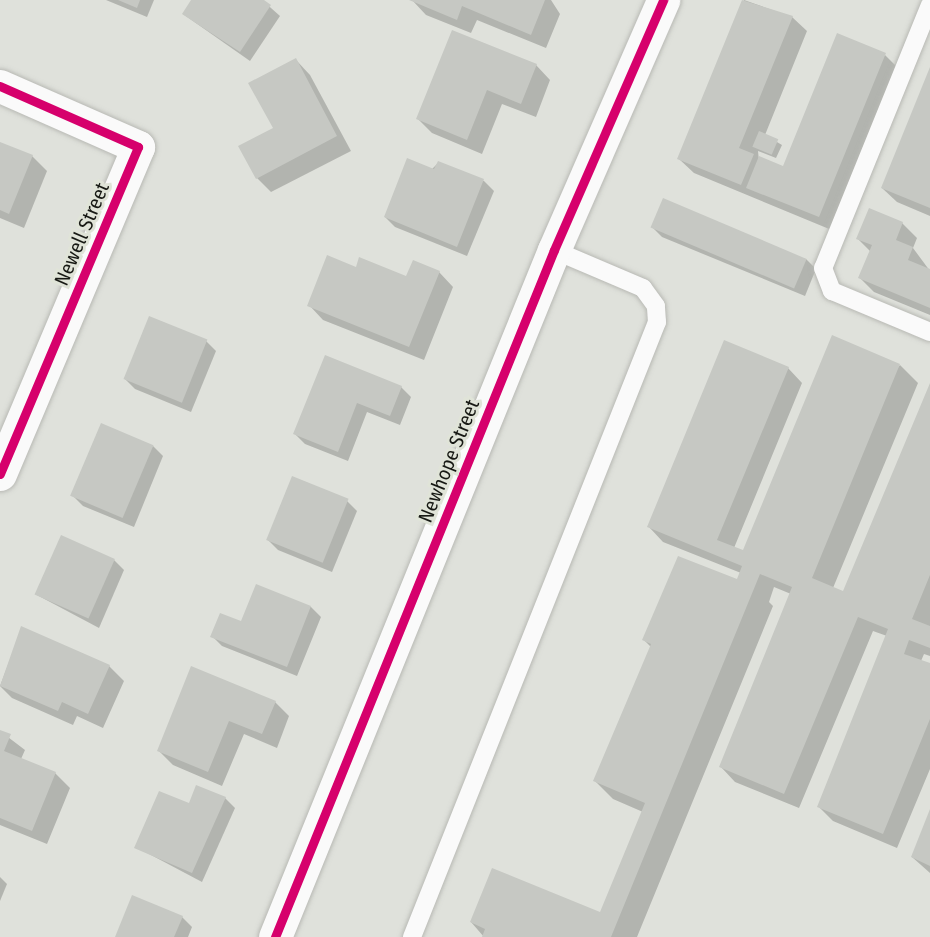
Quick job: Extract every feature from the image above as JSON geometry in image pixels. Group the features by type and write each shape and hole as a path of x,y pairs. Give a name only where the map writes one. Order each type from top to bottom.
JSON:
{"street":[{"name":"Newhope Street","path":"275,937 554,250 663,0"},
{"name":"Newell Street","path":"0,86 138,147 0,474"}],"lane":[{"path":"930,5 823,268 832,291 930,332"},
{"path":"412,937 657,322 656,306 643,288 554,250"}],"building":[{"path":"118,0 140,0 137,8"},
{"path":"191,0 264,0 271,5 240,52 182,14"},
{"path":"409,0 545,0 531,35 462,6 457,20"},
{"path":"742,0 793,16 739,148 754,154 741,185 677,159"},
{"path":"452,30 537,64 521,104 487,90 467,140 416,119"},
{"path":"837,33 886,53 819,217 746,188 759,156 783,166"},
{"path":"296,58 337,136 256,179 238,146 273,128 248,83"},
{"path":"930,67 930,208 881,188"},
{"path":"759,131 778,139 772,155 752,147"},
{"path":"0,142 33,155 9,214 0,210"},
{"path":"407,158 434,169 438,161 484,179 457,247 384,217"},
{"path":"663,198 807,259 794,288 650,227"},
{"path":"869,208 903,222 896,240 913,247 908,260 930,269 930,308 858,278 872,245 856,239"},
{"path":"327,255 356,267 359,257 406,276 413,260 440,271 409,347 307,306"},
{"path":"149,316 207,340 182,403 124,379"},
{"path":"832,335 900,364 812,578 843,591 930,383 930,575 912,619 930,626 930,648 909,640 904,654 930,663 930,719 883,834 817,807 888,629 858,617 784,794 719,767 792,587 760,574 611,937 482,937 485,929 470,922 492,868 600,912 645,803 593,781 651,644 642,640 678,556 737,579 742,566 647,527 724,340 789,367 717,540 743,550"},
{"path":"325,355 402,386 390,416 357,403 338,452 293,434"},
{"path":"101,423 153,445 123,518 70,496"},
{"path":"292,476 349,499 323,563 266,540"},
{"path":"61,535 115,559 88,618 35,594"},
{"path":"256,584 311,606 287,667 210,637 220,613 241,621"},
{"path":"21,626 110,665 88,714 62,702 58,711 0,686"},
{"path":"191,666 276,701 262,734 229,721 208,772 157,751"},
{"path":"0,730 11,734 4,751 56,772 32,831 0,818"},
{"path":"196,785 226,797 192,873 134,848 159,791 189,803"},
{"path":"930,809 930,866 911,857"},
{"path":"132,895 183,916 174,937 115,937"}],"cycle path":[{"path":"275,937 554,250 663,0"},
{"path":"0,86 138,147 0,474"}]}
